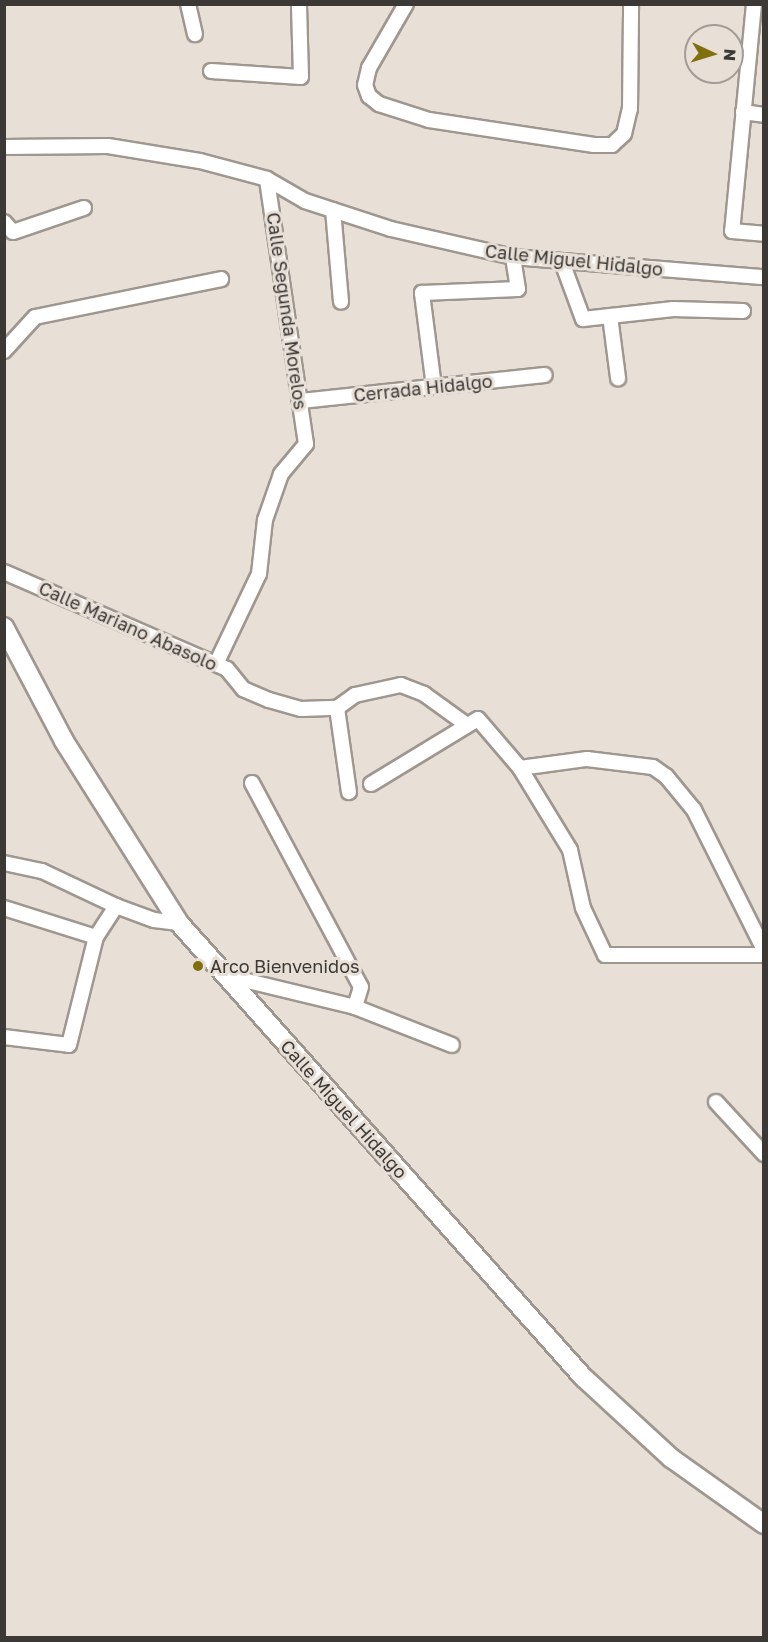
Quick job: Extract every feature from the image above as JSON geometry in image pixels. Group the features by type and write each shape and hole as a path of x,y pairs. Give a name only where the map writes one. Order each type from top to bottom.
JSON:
{"main road":[{"name":"Calle Miguel Hidalgo","path":"4,627 64,741 178,924 227,976 583,1377 671,1458 764,1524"}],"street":[{"path":"188,4 195,34"},
{"path":"211,70 301,77 299,4"},
{"path":"406,4 369,68 365,85 369,96 379,104 429,120 594,145 612,145 624,134 630,109 631,4"},
{"path":"754,4 732,231 764,234"},
{"path":"743,112 764,115"},
{"name":"Calle Miguel Hidalgo","path":"4,147 108,146 200,161 267,179 305,201 413,235 513,257 764,277"},
{"name":"Calle Segunda Morelos","path":"216,664 259,574 265,520 281,474 306,444 267,179"},
{"path":"4,222 13,232 84,207"},
{"path":"333,210 341,302"},
{"path":"434,387 422,293 518,289 513,257"},
{"path":"562,262 583,319 673,309 742,311"},
{"path":"4,351 35,317 221,279"},
{"path":"610,316 618,378"},
{"name":"Cerrada Hidalgo","path":"301,401 545,375"},
{"name":"Calle Mariano Abasolo","path":"4,572 227,669 243,689 301,709 338,708"},
{"path":"349,792 338,708 355,695 401,686 424,694 472,722 520,768 570,850 584,908 605,956 764,955"},
{"path":"371,784 472,722"},
{"path":"520,768 587,759 628,761 652,766 666,776 709,837 764,950"},
{"path":"252,783 361,987 355,1007"},
{"path":"4,863 42,871 116,906 154,920 178,924"},
{"path":"4,1037 69,1045 96,937 116,906"},
{"path":"4,908 96,937"},
{"path":"227,976 355,1007 452,1045"},
{"path":"716,1102 764,1154"}],"place":[{"name":"Arco Bienvenidos","path":"198,966"}]}
